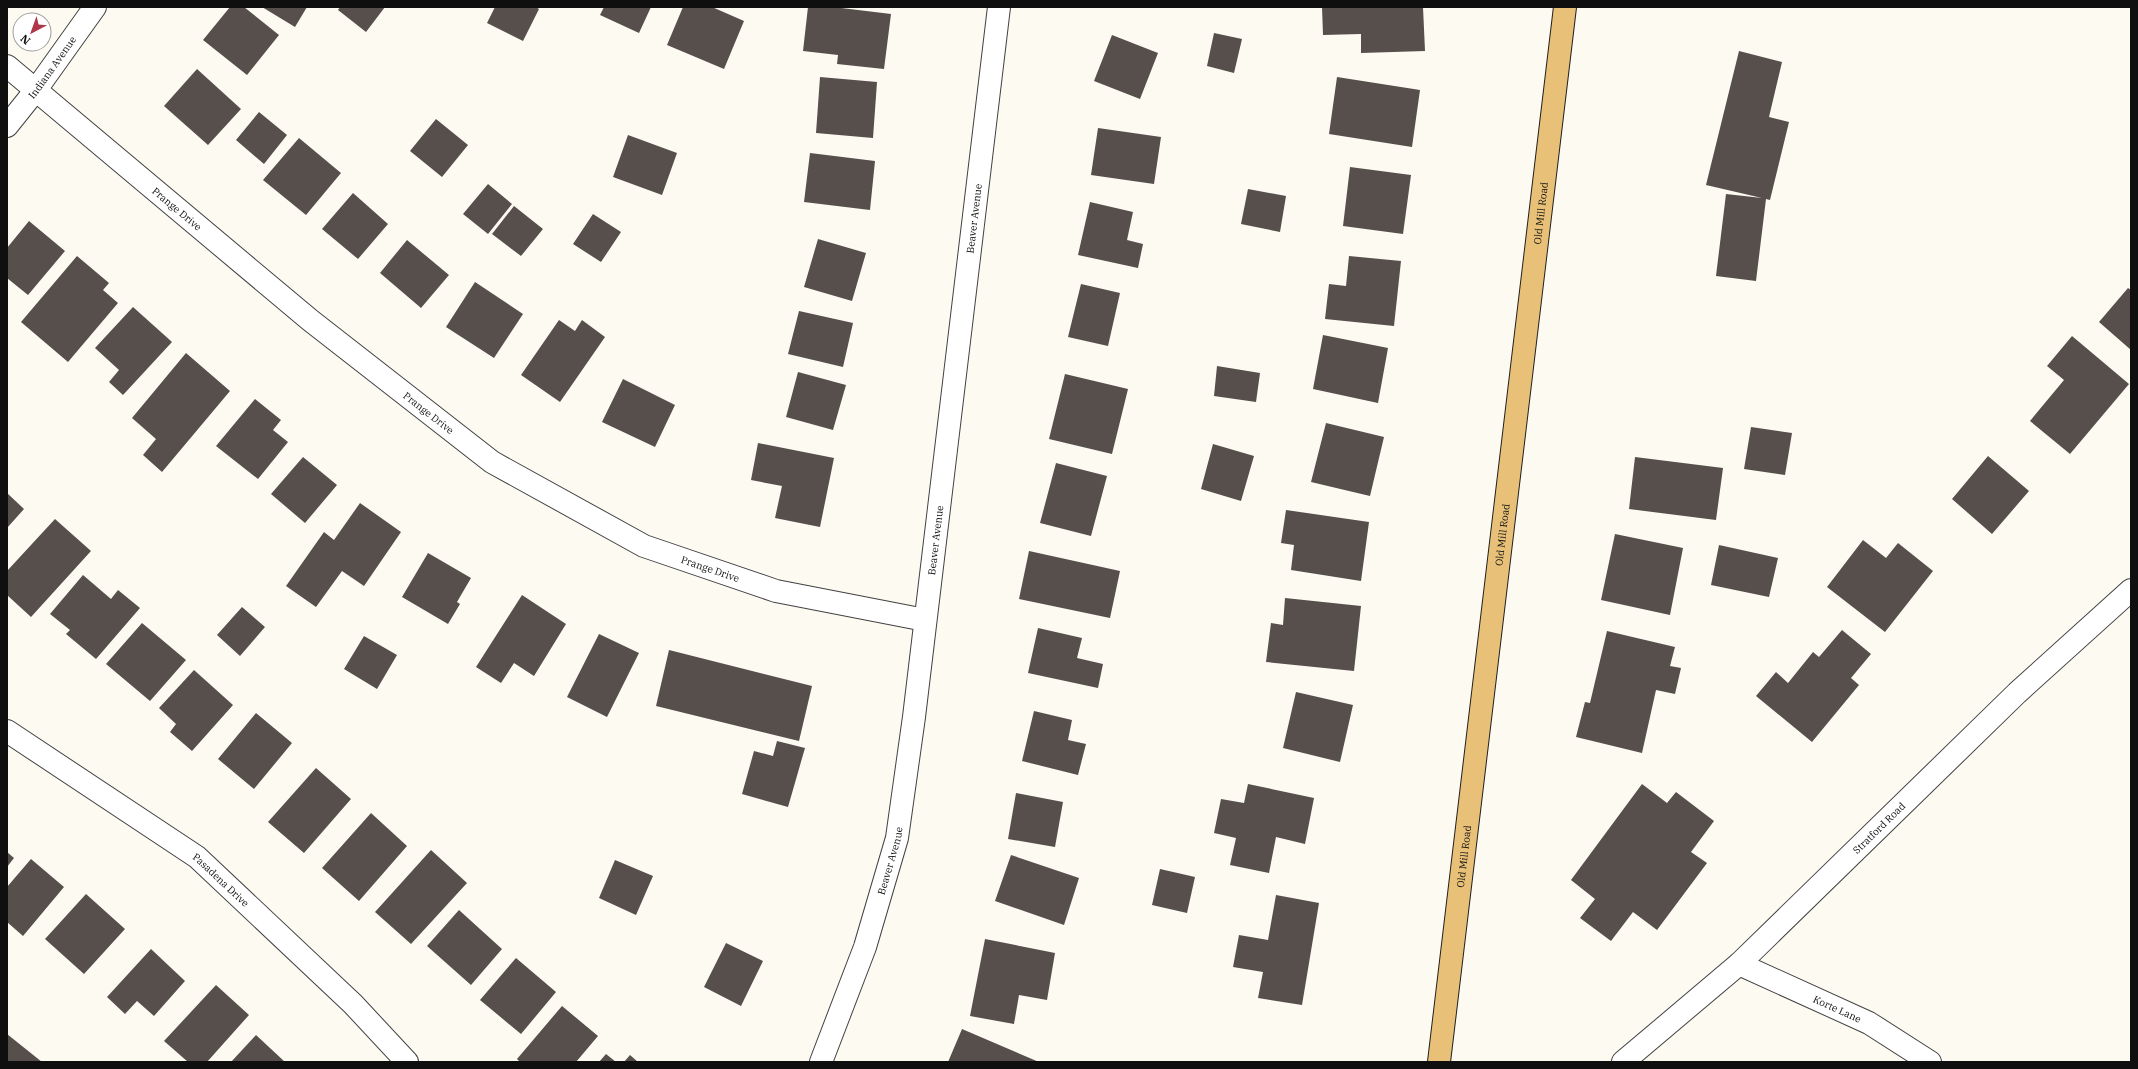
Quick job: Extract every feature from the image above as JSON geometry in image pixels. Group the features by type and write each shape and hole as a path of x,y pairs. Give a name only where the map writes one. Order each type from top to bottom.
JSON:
{"main road":[{"name":"Old Mill Road","path":"1439,1062 1565,7"}],"street":[{"name":"Indiana Avenue","path":"7,126 36,91 95,7"},
{"name":"Beaver Avenue","path":"820,1062 865,947 897,838 925,620 999,7"},
{"name":"Prange Drive","path":"7,66 310,320 492,462 644,546 776,591 925,620"},
{"name":"Stratford Road","path":"1623,1062 1739,964 2017,693 2131,590"},
{"name":"Pasadena Drive","path":"7,731 197,857 354,1004 407,1062"},
{"name":"Korte Lane","path":"1739,964 1869,1023 1930,1062"}],"building":[{"path":"230,7 244,7 279,35 247,75 203,40"},
{"path":"262,7 307,7 295,27"},
{"path":"340,7 385,7 366,32 338,10"},
{"path":"495,7 536,7 539,9 523,41 487,23"},
{"path":"604,7 651,7 639,33 600,15"},
{"path":"683,7 712,7 744,21 724,69 667,45"},
{"path":"808,7 833,7 891,14 884,69 837,64 838,55 803,51"},
{"path":"1322,7 1423,7 1425,51 1361,53 1361,34 1323,35"},
{"path":"1214,33 1242,39 1234,73 1207,66"},
{"path":"1112,35 1158,53 1140,99 1094,81"},
{"path":"1739,51 1782,62 1769,117 1789,122 1770,200 1766,199 1756,281 1716,276 1726,194 1762,198 1706,185"},
{"path":"197,69 241,109 208,145 164,106"},
{"path":"820,77 877,82 873,138 816,133"},
{"path":"1337,77 1420,90 1412,147 1329,134"},
{"path":"259,112 287,135 264,164 236,140"},
{"path":"436,119 468,145 442,177 410,151"},
{"path":"1098,128 1161,137 1154,184 1091,175"},
{"path":"628,135 677,153 662,195 613,177"},
{"path":"299,138 341,173 306,215 263,180"},
{"path":"810,153 875,161 870,210 804,202"},
{"path":"1350,167 1411,175 1403,234 1343,226"},
{"path":"488,184 512,204 488,234 463,214"},
{"path":"1248,189 1286,196 1280,232 1241,224"},
{"path":"353,193 388,224 358,259 322,229"},
{"path":"1090,202 1133,212 1127,240 1143,244 1138,268 1078,255"},
{"path":"514,206 543,229 521,256 492,234"},
{"path":"593,214 621,232 601,262 573,244"},
{"path":"29,221 65,251 28,295 7,278 7,248"},
{"path":"818,239 866,253 852,301 804,287"},
{"path":"407,240 449,275 421,308 380,273"},
{"path":"77,256 109,283 103,290 118,303 68,362 21,322"},
{"path":"1349,256 1401,261 1394,326 1325,319 1329,284 1346,286"},
{"path":"475,282 523,314 494,358 446,327"},
{"path":"1081,284 1120,293 1108,346 1068,337"},
{"path":"2128,288 2131,290 2131,350 2099,322"},
{"path":"133,307 172,342 123,395 109,382 119,370 95,348"},
{"path":"799,311 853,323 843,367 788,354"},
{"path":"559,320 575,331 582,320 605,337 560,402 521,375"},
{"path":"1323,335 1388,348 1378,403 1313,389"},
{"path":"2072,336 2129,384 2070,454 2030,421 2064,380 2047,366"},
{"path":"186,353 230,391 162,472 143,455 156,439 132,418"},
{"path":"1217,366 1260,373 1256,402 1214,396"},
{"path":"798,372 846,385 833,430 786,417"},
{"path":"1065,374 1128,389 1112,454 1049,439"},
{"path":"623,379 675,405 655,447 602,422"},
{"path":"255,399 281,420 273,430 288,442 258,479 216,446"},
{"path":"1326,423 1384,437 1370,496 1311,482"},
{"path":"1751,427 1792,433 1785,475 1744,469"},
{"path":"758,443 834,458 820,527 775,518 782,486 751,480"},
{"path":"1213,444 1254,456 1241,501 1201,489"},
{"path":"1988,456 2029,491 1992,534 1952,499"},
{"path":"303,457 337,485 305,523 271,494"},
{"path":"1635,457 1723,468 1716,520 1629,509"},
{"path":"1056,463 1107,476 1091,536 1040,523"},
{"path":"7,493 24,509 7,528"},
{"path":"360,503 401,532 364,586 342,571 316,607 286,586 324,532 334,540"},
{"path":"1286,510 1369,522 1361,581 1291,570 1294,545 1281,543"},
{"path":"55,519 91,551 31,617 7,595 7,571"},
{"path":"1615,534 1683,548 1670,615 1601,600"},
{"path":"1863,540 1886,558 1898,543 1933,571 1885,632 1827,587"},
{"path":"1719,545 1778,558 1769,597 1711,585"},
{"path":"1029,551 1120,571 1110,618 1019,599"},
{"path":"428,553 471,578 457,602 460,604 448,624 402,597"},
{"path":"83,575 111,599 118,590 140,608 96,659 66,634 70,630 50,614"},
{"path":"522,595 566,624 534,676 514,663 501,683 476,667"},
{"path":"1285,598 1361,606 1354,671 1266,662 1271,623 1283,625"},
{"path":"242,607 265,627 240,656 217,635"},
{"path":"142,623 186,660 150,701 106,664"},
{"path":"1038,628 1082,638 1077,658 1103,664 1098,688 1028,673"},
{"path":"1842,630 1871,654 1851,678 1859,685 1812,742 1756,696 1776,672 1788,683 1813,652 1819,657"},
{"path":"1607,631 1675,647 1670,666 1681,668 1675,694 1656,690 1642,753 1576,737 1585,702 1590,703"},
{"path":"599,634 639,653 607,717 567,697"},
{"path":"364,636 397,655 377,689 344,669"},
{"path":"669,650 812,686 799,741 656,706"},
{"path":"194,670 233,705 192,751 170,732 176,724 159,708"},
{"path":"1296,692 1353,705 1340,762 1283,748"},
{"path":"1034,711 1072,720 1068,740 1086,744 1078,775 1022,761"},
{"path":"256,713 292,743 254,789 218,759"},
{"path":"777,741 805,748 788,807 742,794 754,751 773,756"},
{"path":"316,768 351,799 304,853 268,822"},
{"path":"1248,784 1314,798 1305,844 1276,837 1269,873 1230,865 1236,838 1214,833 1221,799 1244,803"},
{"path":"1642,784 1667,803 1676,792 1714,821 1691,852 1707,863 1657,930 1633,912 1611,941 1580,918 1595,899 1571,880"},
{"path":"1016,793 1063,802 1055,847 1008,839"},
{"path":"371,813 407,846 359,901 322,868"},
{"path":"431,850 467,883 411,944 375,912"},
{"path":"7,852 14,858 7,867"},
{"path":"1011,855 1079,878 1064,925 995,901"},
{"path":"31,859 64,887 23,936 7,922 7,887"},
{"path":"615,860 653,876 636,915 599,898"},
{"path":"1160,869 1195,877 1187,913 1152,905"},
{"path":"86,894 125,929 84,974 45,939"},
{"path":"1276,895 1319,903 1302,1005 1258,998 1263,972 1233,967 1239,935 1268,940"},
{"path":"459,910 502,949 471,985 427,946"},
{"path":"985,939 1055,953 1047,1000 1019,995 1014,1024 970,1016"},
{"path":"726,943 763,961 741,1006 704,987"},
{"path":"151,949 185,981 154,1016 137,1001 125,1014 107,997"},
{"path":"516,958 556,992 521,1034 480,1000"},
{"path":"216,985 249,1015 207,1062 188,1062 164,1041"},
{"path":"562,1006 598,1036 576,1062 520,1062 517,1059"},
{"path":"962,1029 1039,1062 948,1062"},
{"path":"7,1034 42,1062 7,1062"},
{"path":"256,1035 285,1062 231,1062"},
{"path":"606,1054 616,1062 599,1062"},
{"path":"630,1055 638,1062 624,1062"}]}
